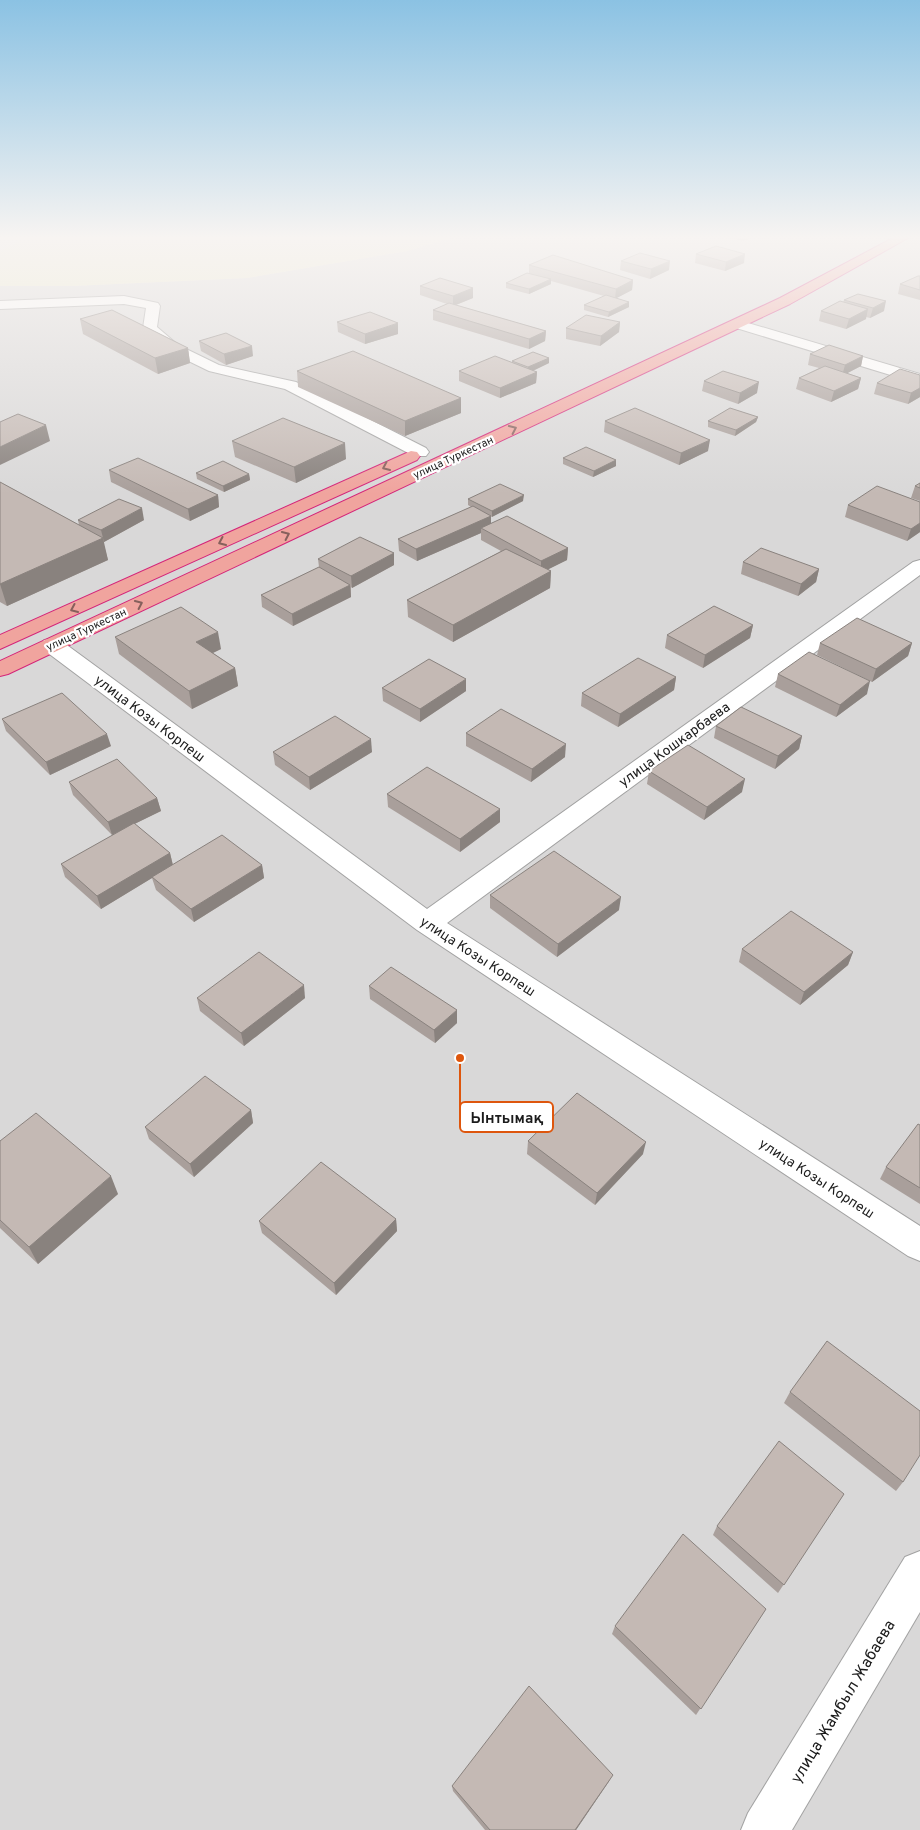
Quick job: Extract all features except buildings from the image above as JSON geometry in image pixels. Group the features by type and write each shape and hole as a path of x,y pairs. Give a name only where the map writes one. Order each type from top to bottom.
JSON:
{"highway":[{"path":"610,365 701,323"},
{"name":"улица Туркестан","path":"0,669 738,324"},
{"name":"улица Туркестан","path":"0,643 438,444"}],"street":[{"path":"151,323 150,328 173,348 214,368 290,385 420,452"},
{"path":"738,324 920,380"},
{"name":"улица Кошкарбаева","path":"427,923 920,566"},
{"name":"улица Козы Корпеш","path":"52,645 427,923 920,1245"},
{"name":"улица Жамбыл Жабаева","path":"764,1830 920,1572"}],"shaded area":[{"path":"0,323 920,323 920,1830 0,1830"}],"place":[{"name":"Ынтымақ","path":"460,1058"}]}
